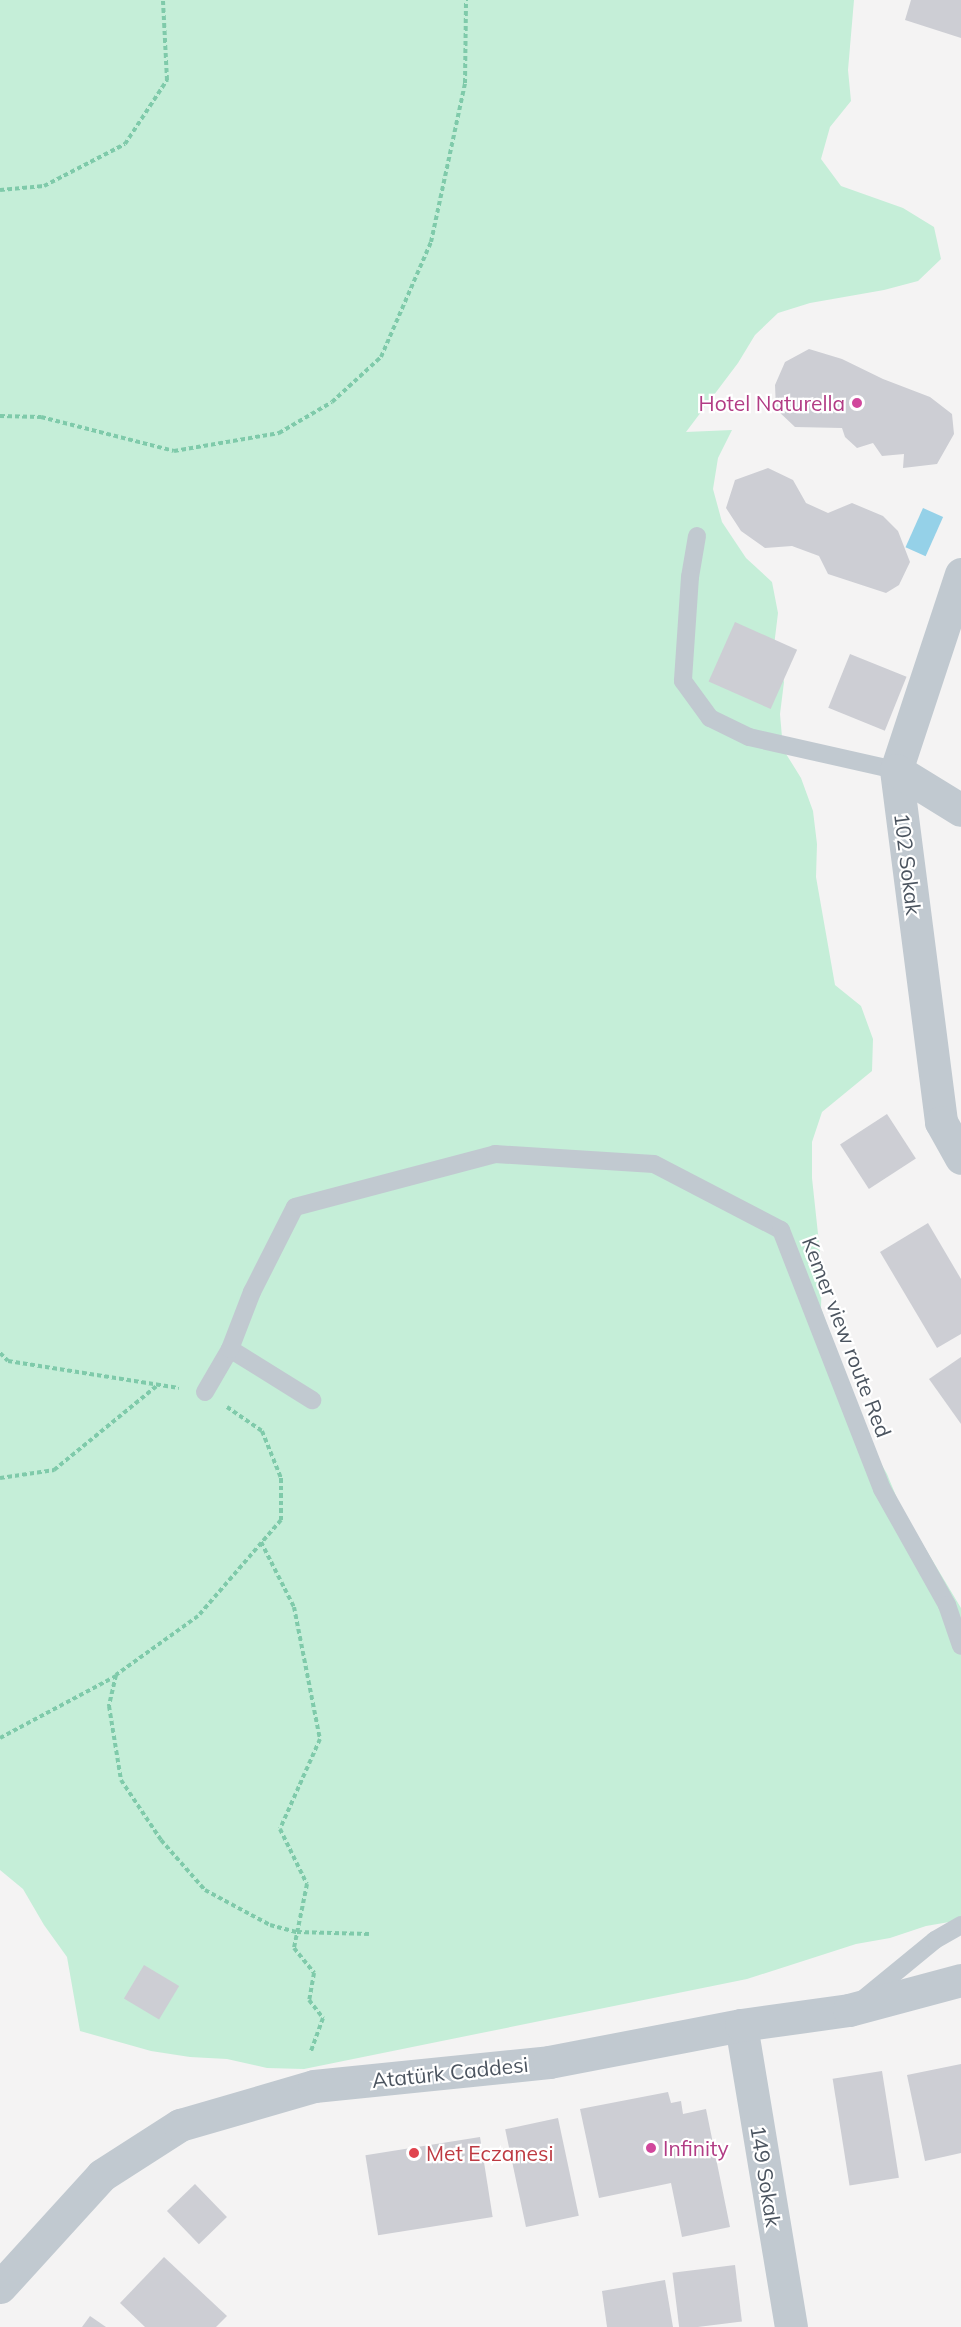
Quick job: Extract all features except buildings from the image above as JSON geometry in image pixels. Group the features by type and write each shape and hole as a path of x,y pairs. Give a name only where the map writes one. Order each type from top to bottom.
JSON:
{"street":[{"name":"102 Sokak","path":"961,574 896,770 941,1122 961,1158"},
{"path":"896,770 961,810"},
{"name":"Atatürk Caddesi","path":"0,2287 102,2175 180,2125 314,2086 549,2062 741,2025 849,2010 961,1980"},
{"name":"149 Sokak","path":"741,2025 791,2327"}],"lane":[{"path":"697,536 690,577 683,681 710,718 749,737 896,770"},
{"name":"Kemer view route Red","path":"205,1392 230,1349 252,1292 295,1207 495,1154 654,1164 781,1230 882,1489 947,1605 961,1646"},
{"path":"230,1349 312,1400"},
{"path":"849,2010 935,1940 961,1925"}],"path":[{"path":"0,190 44,186 125,144 167,80 163,0"},
{"path":"0,416 41,417 174,451 279,434 332,402 381,357 431,242 465,83 466,0"},
{"path":"0,1353 8,1361 205,1392 262,1431 281,1478 281,1520 198,1616 116,1675 0,1738"},
{"path":"0,1478 54,1470 159,1385"},
{"path":"261,1542 294,1607 320,1739 280,1829 307,1884 294,1948 314,1973 309,2000 323,2018 309,2057 314,2086"},
{"path":"116,1675 108,1706 121,1780 161,1840 205,1890 270,1925 297,1932 369,1934"}],"green space":[{"path":"0,0 854,0 848,70 851,101 830,127 821,159 841,186 903,208 934,227 941,259 918,281 884,290 810,303 778,313 755,335 738,363 686,432 732,430 718,458 713,489 722,522 746,558 772,582 778,613 774,646 784,682 780,714 783,749 801,778 813,811 817,844 816,877 835,985 861,1006 873,1039 872,1071 822,1112 812,1142 812,1178 822,1271 821,1308 871,1446 887,1474 901,1508 961,1608 961,1920 926,1926 890,1938 856,1944 747,1979 304,2069 267,2068 227,2059 190,2057 151,2051 80,2031 67,1957 44,1925 23,1889 0,1870"}],"water":[{"path":"923,508 943,517 926,556 906,547"}],"place":[{"name":"Hotel Naturella","path":"857,403"},
{"name":"Infinity","path":"651,2148"},
{"name":"Met Eczanesi","path":"414,2153"}]}
